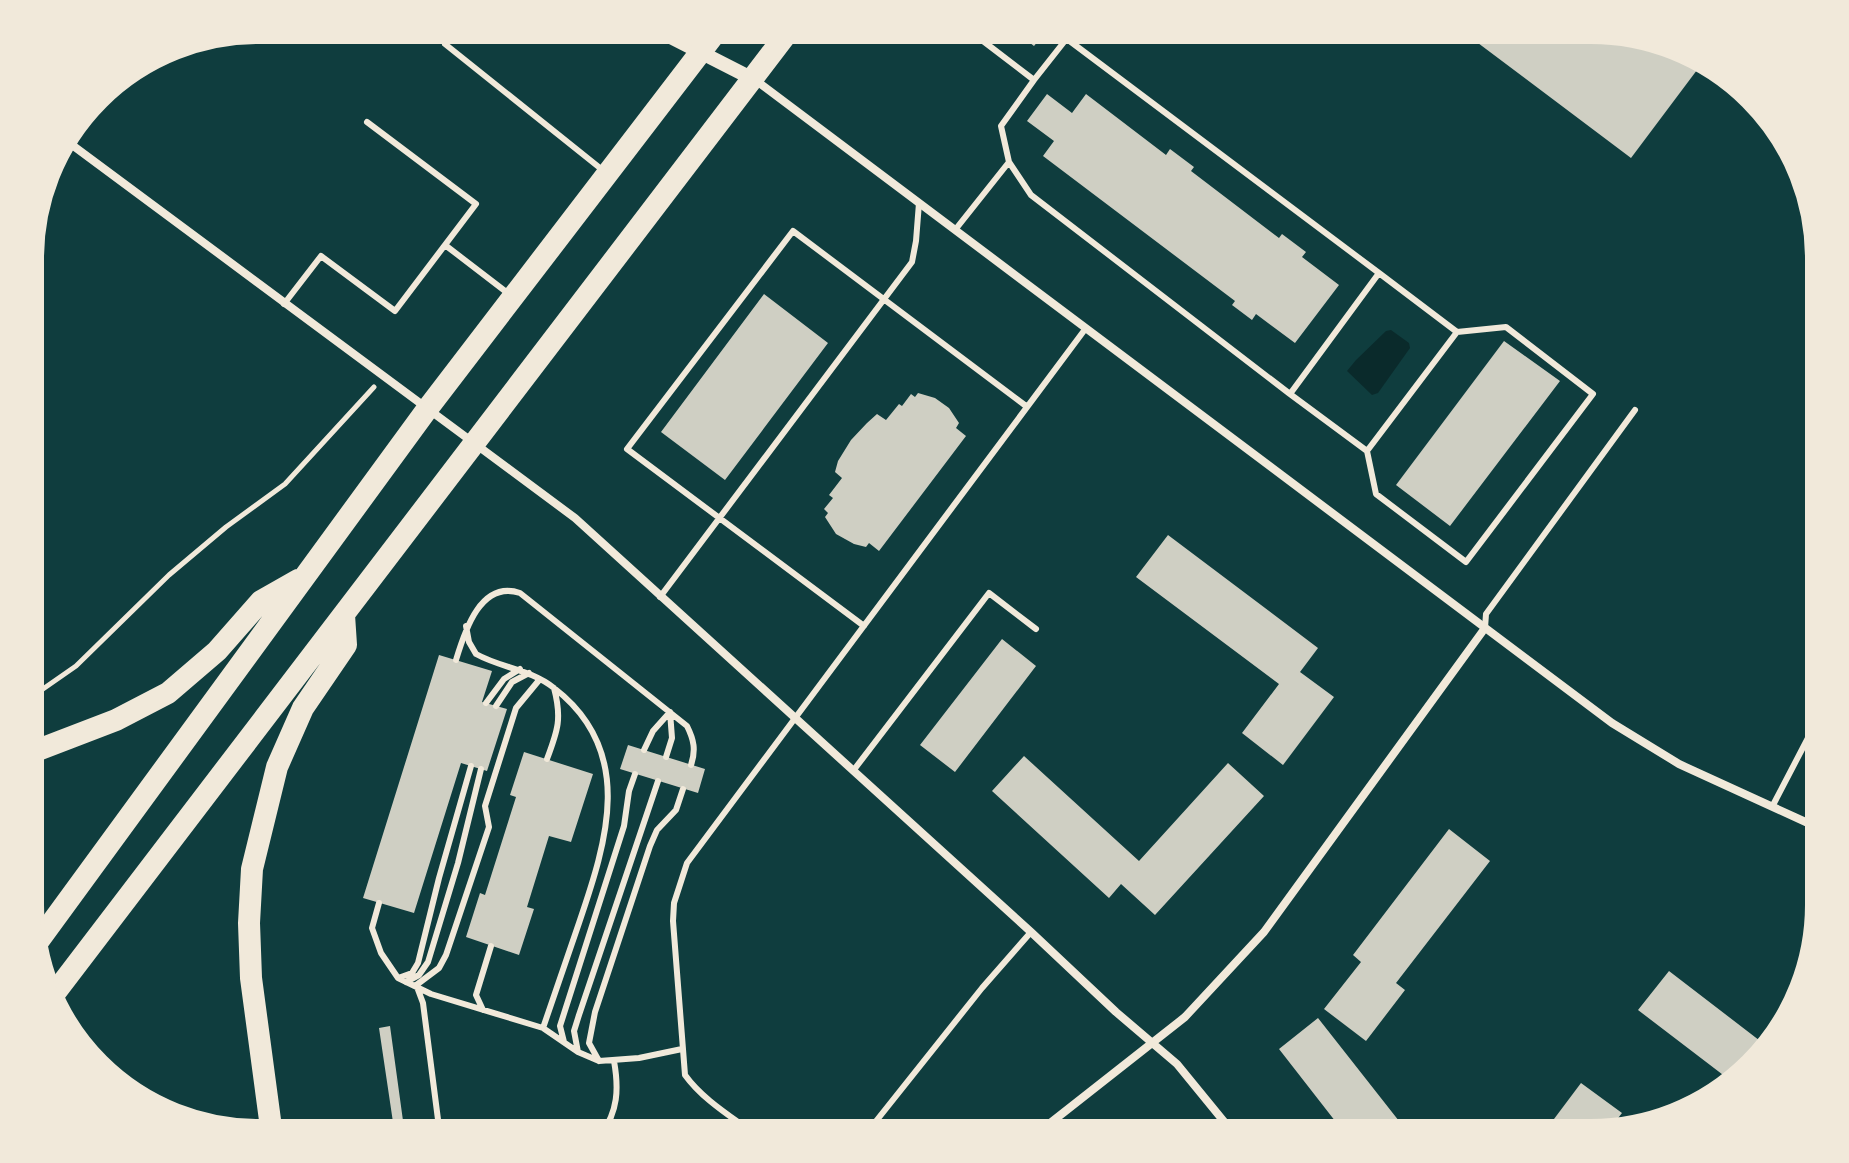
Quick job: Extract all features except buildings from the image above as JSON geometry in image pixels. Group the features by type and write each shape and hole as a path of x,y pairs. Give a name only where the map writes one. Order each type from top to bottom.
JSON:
{"highway":[{"path":"44,933 428,408 709,42"},
{"path":"58,989 781,42"},
{"path":"42,748 116,720 168,693 217,651 261,601 306,575"},
{"path":"270,1121 251,978 249,923 252,869 277,767 303,708 346,645 344,615"}],"street":[{"path":"678,42 753,79 1626,731 1679,764 1807,823"},
{"path":"73,146 382,378 428,408 575,518 1116,1012 1177,1064 1224,1121"},
{"path":"1052,1121 1196,1007 1264,932 1485,628"}],"lane":[{"path":"446,42 445,44 608,174"},
{"path":"984,42 1034,80"},
{"path":"1065,42 1001,126 1009,162 1031,195 1367,451 1376,494 1466,562 1593,394 1506,327 1457,332 1071,42"},
{"path":"284,304 321,256 395,311 476,204 367,122"},
{"path":"955,230 1009,162"},
{"path":"660,597 912,262 919,203"},
{"path":"864,626 627,449 793,231 1026,406"},
{"path":"445,245 514,297"},
{"path":"1290,394 1379,273"},
{"path":"738,1121 694,1087 685,1075 673,921 679,882 695,848 1086,328"},
{"path":"1367,451 1457,332"},
{"path":"1485,628 1486,614 1635,410"},
{"path":"456,660 466,626 488,597 509,589 520,593 687,726 694,739 695,752 691,765"},
{"path":"853,771 989,593 1036,629"},
{"path":"466,626 469,642 476,654 529,673 554,688 573,706 597,741 604,764 609,800 607,830 593,884 543,1028"},
{"path":"486,703 504,679 521,669"},
{"path":"496,706 512,682 529,673"},
{"path":"416,986 439,968 446,955 489,827 485,806 516,708 540,679"},
{"path":"547,759 559,725 560,710 554,688"},
{"path":"644,750 653,731 670,712"},
{"path":"666,757 672,738 670,712"},
{"path":"1772,807 1807,740"},
{"path":"398,978 412,973 418,963 471,766"},
{"path":"406,982 419,975 428,962 458,863 481,769"},
{"path":"564,1042 560,1026 624,826 635,774"},
{"path":"578,1052 574,1031 576,1023 658,781"},
{"path":"599,1061 589,1043 595,1012 650,846 657,830 676,810 683,789"},
{"path":"379,903 372,928 381,953 398,978 406,982 543,1028 578,1052 599,1061 682,1049"},
{"path":"876,1121 982,988 1031,932"},
{"path":"483,1010 476,995 491,946"},
{"path":"416,986 423,1003 438,1121"},
{"path":"609,1121 617,1103 614,1061"}],"path":[{"path":"42,690 76,666 180,566 226,527 285,484 382,378"}],"water":[{"path":"1391,330 1409,343 1410,348 1378,393 1372,395 1347,371 1386,331"}]}
